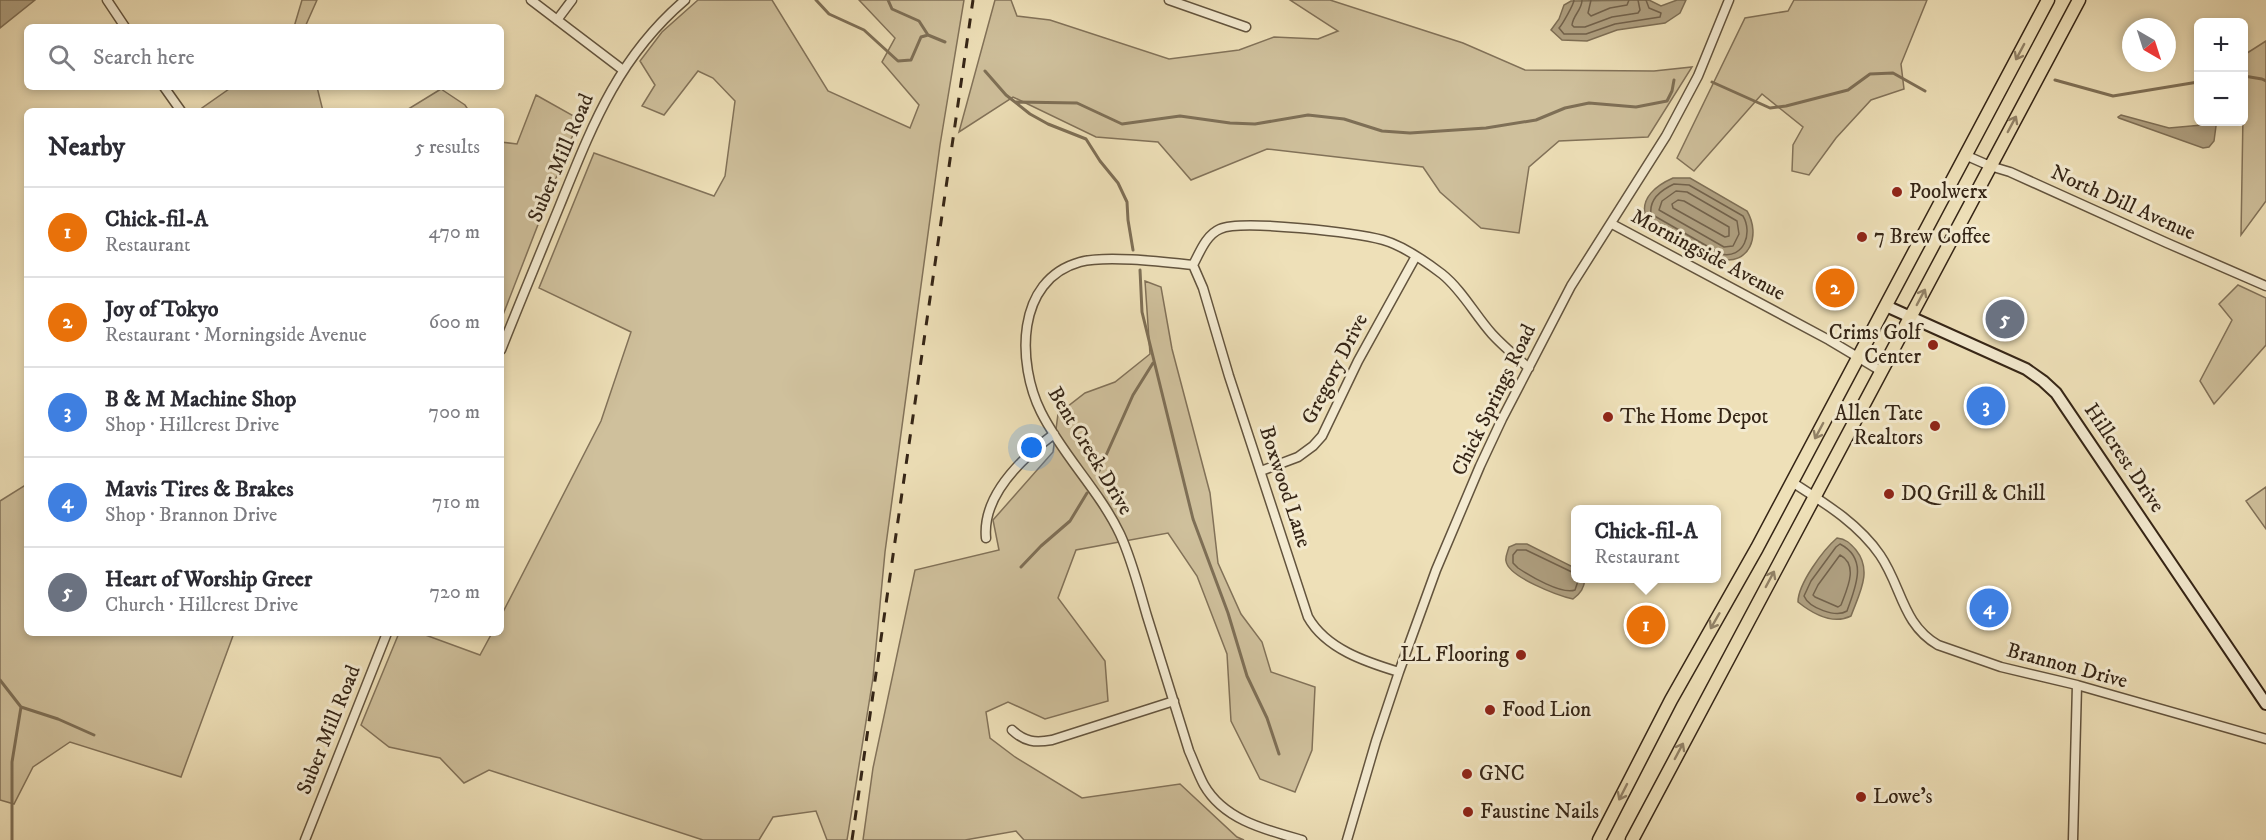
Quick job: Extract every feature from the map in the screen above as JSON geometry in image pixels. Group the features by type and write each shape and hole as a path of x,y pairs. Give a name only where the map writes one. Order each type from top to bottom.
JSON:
{"main road":[{"path":"1599,840 1671,700 1886,306 2048,0"},
{"path":"1632,840 2079,0"}],"street":[{"path":"107,0 123,24"},
{"path":"531,0 623,70"},
{"path":"557,20 572,0"},
{"name":"Suber Mill Road","path":"504,343 596,118 623,70 655,28 685,0"},
{"path":"1169,0 1246,27"},
{"name":"Chick Springs Road","path":"1347,840 1376,741 1436,570 1497,429 1571,286 1666,136 1698,76 1729,0"},
{"path":"166,90 179,108"},
{"name":"North Dill Avenue","path":"1965,155 2010,172 2266,286"},
{"name":"Morningside Avenue","path":"1612,224 1829,340 1881,371"},
{"path":"1193,265 1204,243 1215,232 1238,225 1321,231 1391,243 1416,256 1446,278 1492,334 1529,368"},
{"name":"Gregory Drive","path":"1261,471 1298,457 1322,436 1358,361 1416,256"},
{"name":"Bent Creek Drive","path":"1193,265 1090,260 1066,268 1044,285 1036,298 1030,314 1025,359 1033,394 1054,434 1100,498 1120,536 1200,778 1215,800 1230,812 1255,826 1302,840"},
{"name":"Boxwood Lane","path":"1193,265 1203,288 1304,605 1313,626 1323,637 1341,649 1399,672"},
{"name":"Hillcrest Drive","path":"1886,306 2026,369 2056,393 2266,704"},
{"path":"986,538 986,518 996,496 1015,469 1054,434"},
{"name":"Brannon Drive","path":"1791,482 1838,513 1876,549 1893,577 1911,620 1929,640 1938,645 2001,667 2077,684 2266,740"},
{"name":"Suber Mill Road","path":"304,840 386,636"},
{"path":"2073,840 2077,684"},
{"path":"1012,730 1028,741 1052,740 1173,701"}],"shaded area":[{"path":"302,0 317,0 306,24 295,24"},
{"path":"698,0 772,0 828,91 910,128 919,105 882,62 895,38 859,0 964,0 940,145 885,552 873,678 847,840 827,840 816,811 773,817 759,840 703,840 489,770 464,783 440,758 389,747 361,725 398,636 428,636 480,655 490,636 504,636 504,610 601,421 631,332 539,288 594,153 714,196 725,176 735,101 713,78 698,71 664,115 642,106 655,85 640,61 662,32"},
{"path":"995,0 1011,0 1017,16 1050,20 1169,59 1239,50 1274,37 1318,39 1338,31 1290,0 1330,0 1463,43 1525,70 1654,71 1692,67 1648,137 1559,141 1529,167 1519,233 1481,228 1440,192 1423,167 1267,149 1191,180 1158,142 1096,137 1013,97 959,132"},
{"path":"1794,0 1927,0 1901,64 1904,89 1871,100 1836,138 1809,175 1792,171 1793,145 1803,127 1762,94 1694,171 1677,158 1745,18 1788,11"},
{"path":"2266,41 2266,201 2241,235 2243,126 2248,126 2248,52"},
{"path":"228,90 318,90 322,108 202,108"},
{"path":"442,90 467,108 410,108"},
{"path":"536,95 579,119 504,312 504,142 517,144"},
{"path":"1145,281 1161,287 1172,349 1210,493 1218,563 1241,614 1262,642 1271,672 1315,687 1312,750 1295,792 1260,779 1231,721 1227,654 1197,576 1168,533 1076,550 1058,598 1105,661 1108,701 1045,719 1008,702 986,712 990,738 1015,757 1082,798 1180,784 1237,837 1244,840 1024,840 1016,831 965,840 863,840 873,768 915,570 999,550 993,520 1053,452 1058,414 1085,393 1115,382 1150,354"},
{"path":"2238,285 2266,298 2266,345 2214,404 2200,381 2232,320 2219,304"},
{"path":"24,486 24,636 233,636 181,777 70,742 33,767 14,804 0,800 0,501"},
{"path":"2266,487 2266,529 2246,501"}],"water":[{"path":"0,0 35,0 0,28"},
{"path":"1649,0 1661,6 1677,0 1686,0 1680,13 1665,23 1617,30 1587,41 1562,40 1551,30 1559,19 1564,5 1571,1"},
{"path":"2121,115 2169,128 2216,126 2214,141 2209,147 2203,148 2118,117"},
{"path":"1673,178 1690,178 1747,211 1753,230 1750,247 1745,253 1730,260 1719,259 1646,218 1644,211 1647,198 1661,184"},
{"path":"1837,538 1848,542 1856,550 1864,566 1864,574 1861,591 1851,616 1830,619 1810,611 1798,602 1802,586 1812,568"},
{"path":"1516,544 1527,544 1571,566 1571,583 1584,583 1583,588 1573,599 1546,590 1524,579 1509,567 1506,556 1509,547"}],"waterway":[{"path":"816,0 829,14 864,30 898,61 911,60 921,37 928,35 945,42"},
{"path":"888,0 892,9 919,21 928,35"},
{"path":"985,71 1015,102 1077,103 1122,124 1180,116 1255,124 1308,115 1344,119 1382,131 1410,133 1486,128 1536,120 1565,108 1589,103 1636,107 1667,101 1674,80"},
{"path":"1712,82 1770,108 1848,90 1870,74 1893,73 1925,91"},
{"path":"2248,77 2266,81"},
{"path":"2055,80 2113,96 2194,83"},
{"path":"1015,102 1048,124 1086,139 1118,183 1127,202 1133,250"},
{"path":"1140,270 1142,312 1193,519 1228,613 1247,676 1267,718 1279,754"},
{"path":"1099,471 1133,395 1153,363"},
{"path":"1021,567 1070,521 1087,493"},
{"path":"0,680 21,707 58,719 94,735"},
{"path":"12,840 12,762 21,707"}],"railway":[{"path":"852,840 973,0"}],"place":[{"name":"Poolwerx","path":"1897,192"},
{"name":"7 Brew Coffee","path":"1862,237"},
{"name":"Joy of Tokyo","path":"1835,288"},
{"name":"Heart of Worship Greer","path":"2005,319"},
{"name":"Crims Golf Center","path":"1933,345"},
{"name":"B & M Machine Shop","path":"1986,406"},
{"name":"The Home Depot","path":"1608,417"},
{"name":"Allen Tate Realtors","path":"1935,426"},
{"name":"DQ Grill & Chill","path":"1889,494"},
{"name":"Mavis Tires & Brakes","path":"1989,608"},
{"name":"Chick-fil-A","path":"1646,625"},
{"name":"LL Flooring","path":"1521,655"},
{"name":"Food Lion","path":"1490,710"},
{"name":"GNC","path":"1467,774"},
{"name":"Lowe's","path":"1861,797"},
{"name":"Faustine Nails","path":"1468,812"}]}
